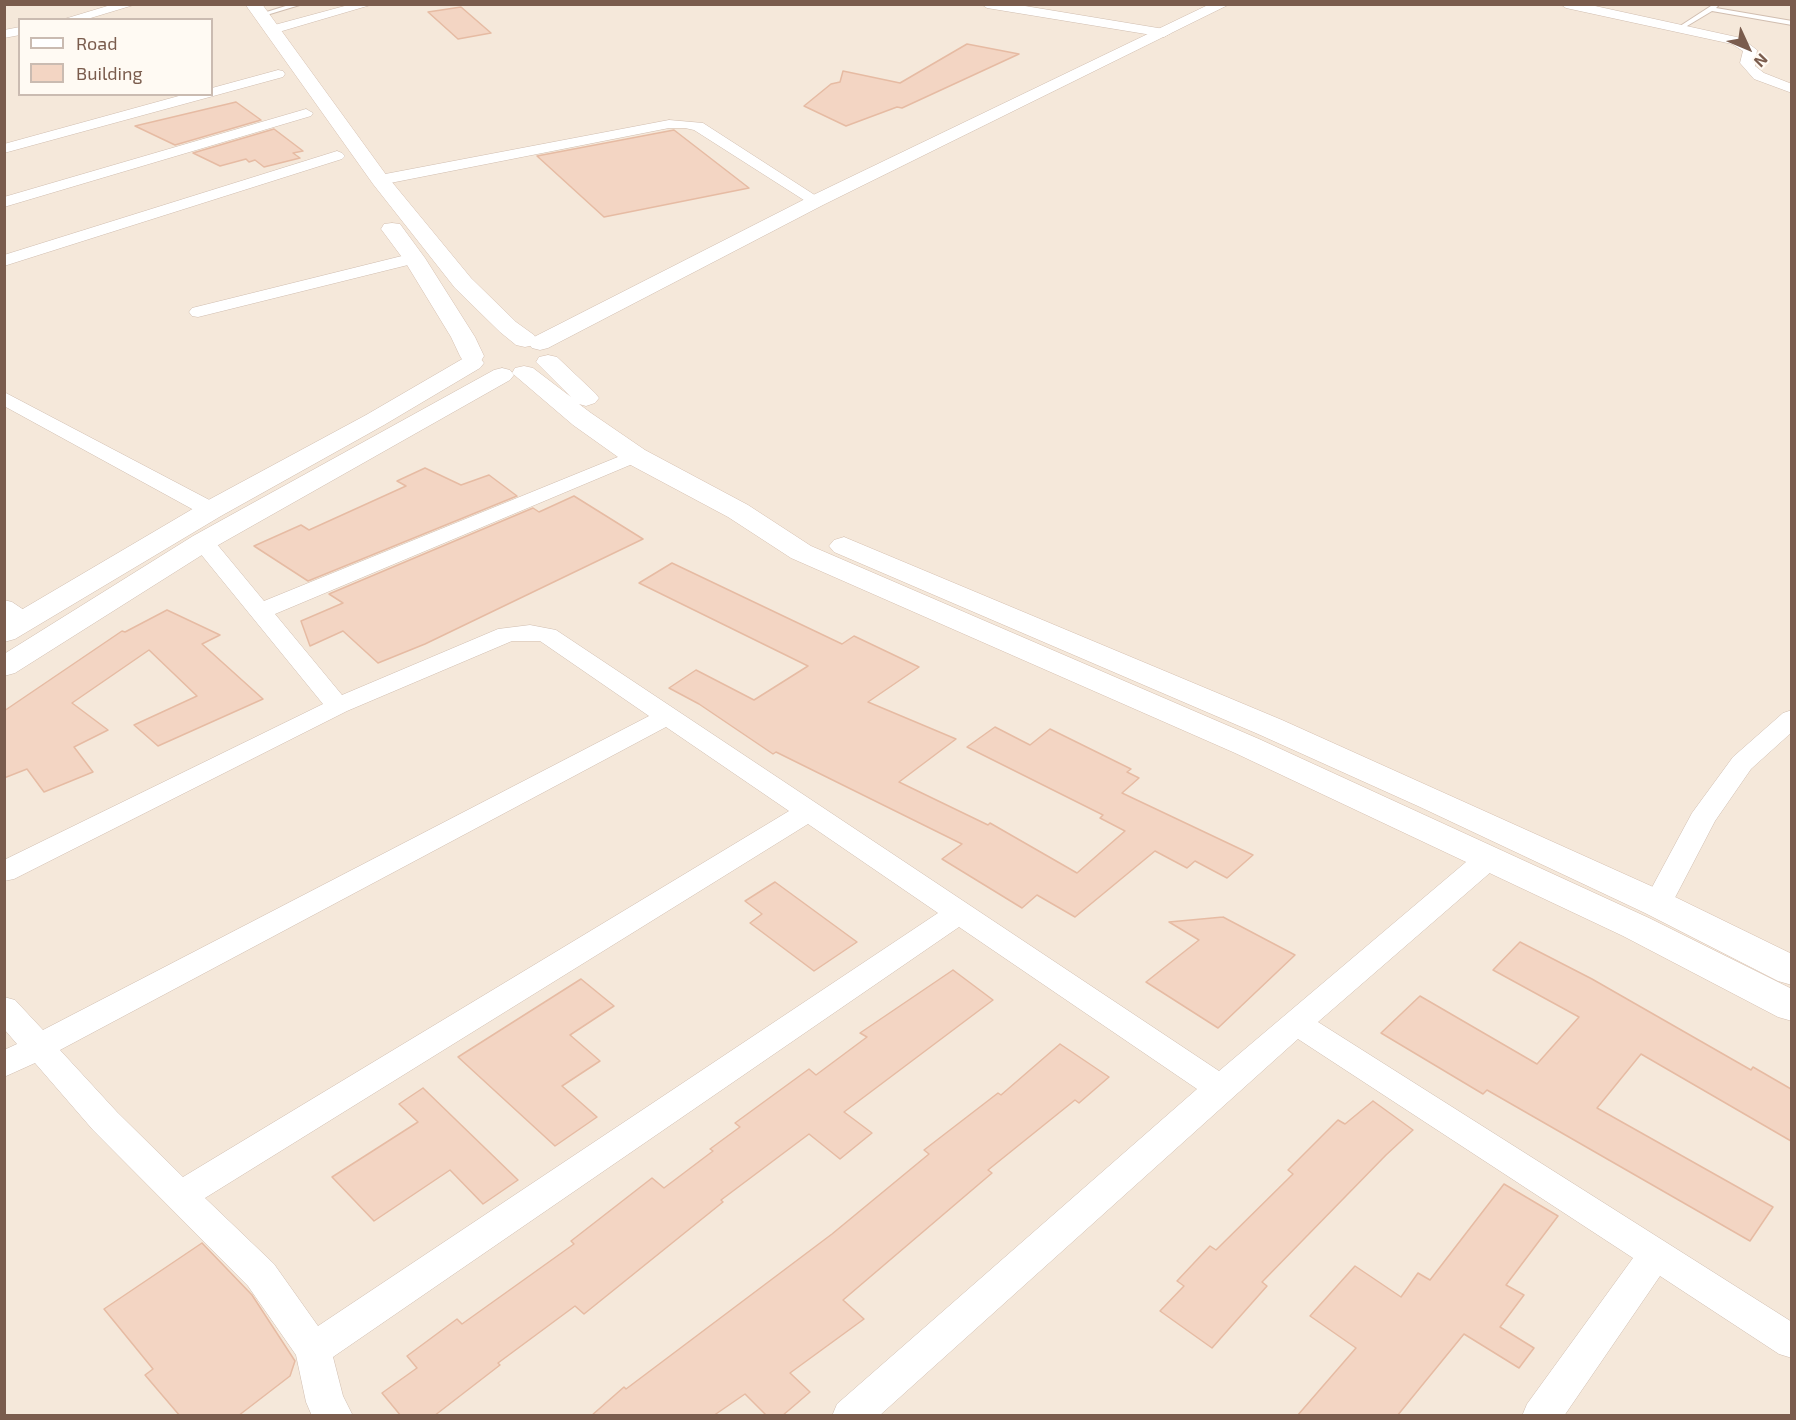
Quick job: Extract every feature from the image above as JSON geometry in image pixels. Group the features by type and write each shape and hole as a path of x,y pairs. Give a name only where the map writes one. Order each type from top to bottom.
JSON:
{"main road":[{"path":"233,4 278,74 351,175"},
{"path":"262,17 380,180 463,283 508,327 528,359 582,419 635,456 738,511 801,552 1248,746 1636,927 1791,1007"},
{"path":"379,212 414,258 463,337 477,369 488,374 528,359"},
{"path":"472,360 478,351 498,342 567,381 607,415 671,459 742,498 821,536 1270,727 1658,904 1791,971"}],"street":[{"path":"75,18 131,4"},
{"path":"262,17 368,4"},
{"path":"987,4 1164,33"},
{"path":"4,667 203,542 528,359 816,201 1223,4"},
{"path":"1566,4 1736,41 1750,50 1747,63 1759,76 1791,89"},
{"path":"213,92 278,74"},
{"path":"4,149 197,96"},
{"path":"4,202 306,113"},
{"path":"380,180 669,124 685,123 698,126 816,201"},
{"path":"4,261 337,156"},
{"path":"198,312 414,258"},
{"path":"11,620 375,420 472,360"},
{"path":"4,398 211,510"},
{"path":"259,612 635,456"},
{"path":"203,542 259,612 339,705"},
{"path":"4,872 339,705 507,634 530,632 547,635 1220,1088"},
{"path":"4,1065 666,717"},
{"path":"1658,904 1701,819 1742,763 1791,718"},
{"path":"180,1197 810,810"},
{"path":"851,1416 1220,1088 1489,858"},
{"path":"312,1350 960,912"},
{"path":"4,1008 105,1121 261,1275 312,1350 325,1402 334,1416"},
{"path":"1296,1023 1791,1342"},
{"path":"1541,1416 1655,1255"}],"lane":[{"path":"262,17 300,4"},
{"path":"1680,28 1715,7 1791,23"}],"shaded area":[{"path":"5,5 1791,5 1791,1415 5,1415"}],"building":[{"path":"461,7 491,33 458,39 428,12"},
{"path":"967,44 1019,54 902,108 897,107 846,126 804,106 831,84 840,82 843,71 900,83"},
{"path":"236,102 261,120 175,145 135,126"},
{"path":"274,129 303,151 293,153 300,158 264,167 255,160 249,162 246,159 220,166 193,153"},
{"path":"674,130 749,188 604,217 537,156"},
{"path":"425,468 461,485 489,475 517,496 308,581 254,546 301,525 309,530 406,486 397,481"},
{"path":"574,496 643,539 425,644 378,663 343,631 310,646 301,621 343,603 329,594 533,508 539,512"},
{"path":"672,563 842,644 854,636 919,667 868,702 956,739 899,782 988,825 990,823 1077,873 1125,831 1100,818 1103,815 967,747 995,727 1030,745 1050,729 1131,769 1127,772 1139,778 1122,793 1253,855 1227,878 1195,861 1187,868 1155,851 1075,917 1037,895 1022,908 942,859 962,844 776,752 773,754 699,704 669,688 696,670 754,700 808,666 639,583"},
{"path":"167,610 220,635 202,644 263,699 158,746 134,725 197,696 149,650 72,703 108,730 74,747 93,772 44,792 27,769 4,778 4,711 122,631 125,632"},
{"path":"775,882 857,942 814,971 750,923 762,914 745,901"},
{"path":"1223,917 1295,955 1218,1028 1146,982 1199,940 1169,922"},
{"path":"1520,942 1592,979 1751,1070 1753,1067 1791,1089 1791,1141 1641,1054 1597,1108 1773,1207 1750,1241 1487,1090 1483,1094 1381,1033 1420,996 1537,1064 1579,1017 1493,970"},
{"path":"953,970 993,1000 844,1112 872,1133 840,1159 809,1134 721,1200 723,1202 584,1314 575,1306 498,1363 500,1365 434,1416 401,1416 382,1393 417,1368 407,1356 457,1319 462,1324 574,1244 571,1241 652,1178 664,1188 713,1151 710,1149 740,1127 735,1123 809,1069 816,1075 867,1037 860,1033"},
{"path":"581,979 614,1006 570,1035 600,1061 562,1086 597,1117 555,1146 458,1057"},
{"path":"1060,1044 1109,1077 1079,1103 1075,1100 988,1170 992,1173 843,1300 864,1319 790,1373 810,1392 782,1416 767,1416 745,1394 713,1416 591,1416 624,1387 626,1389 832,1234 929,1154 924,1150 998,1093 1001,1095"},
{"path":"423,1088 518,1180 483,1204 450,1170 374,1221 332,1177 418,1122 399,1104"},
{"path":"1373,1101 1413,1130 1262,1282 1267,1286 1212,1348 1160,1311 1184,1286 1177,1281 1210,1246 1216,1250 1293,1174 1288,1170 1338,1120 1345,1124"},
{"path":"1504,1184 1558,1216 1506,1285 1524,1295 1500,1327 1534,1348 1519,1368 1464,1334 1397,1416 1297,1416 1356,1348 1310,1316 1355,1266 1401,1297 1418,1273 1430,1280"},
{"path":"202,1243 252,1295 295,1361 290,1376 238,1416 180,1416 145,1375 153,1369 104,1309"}]}
